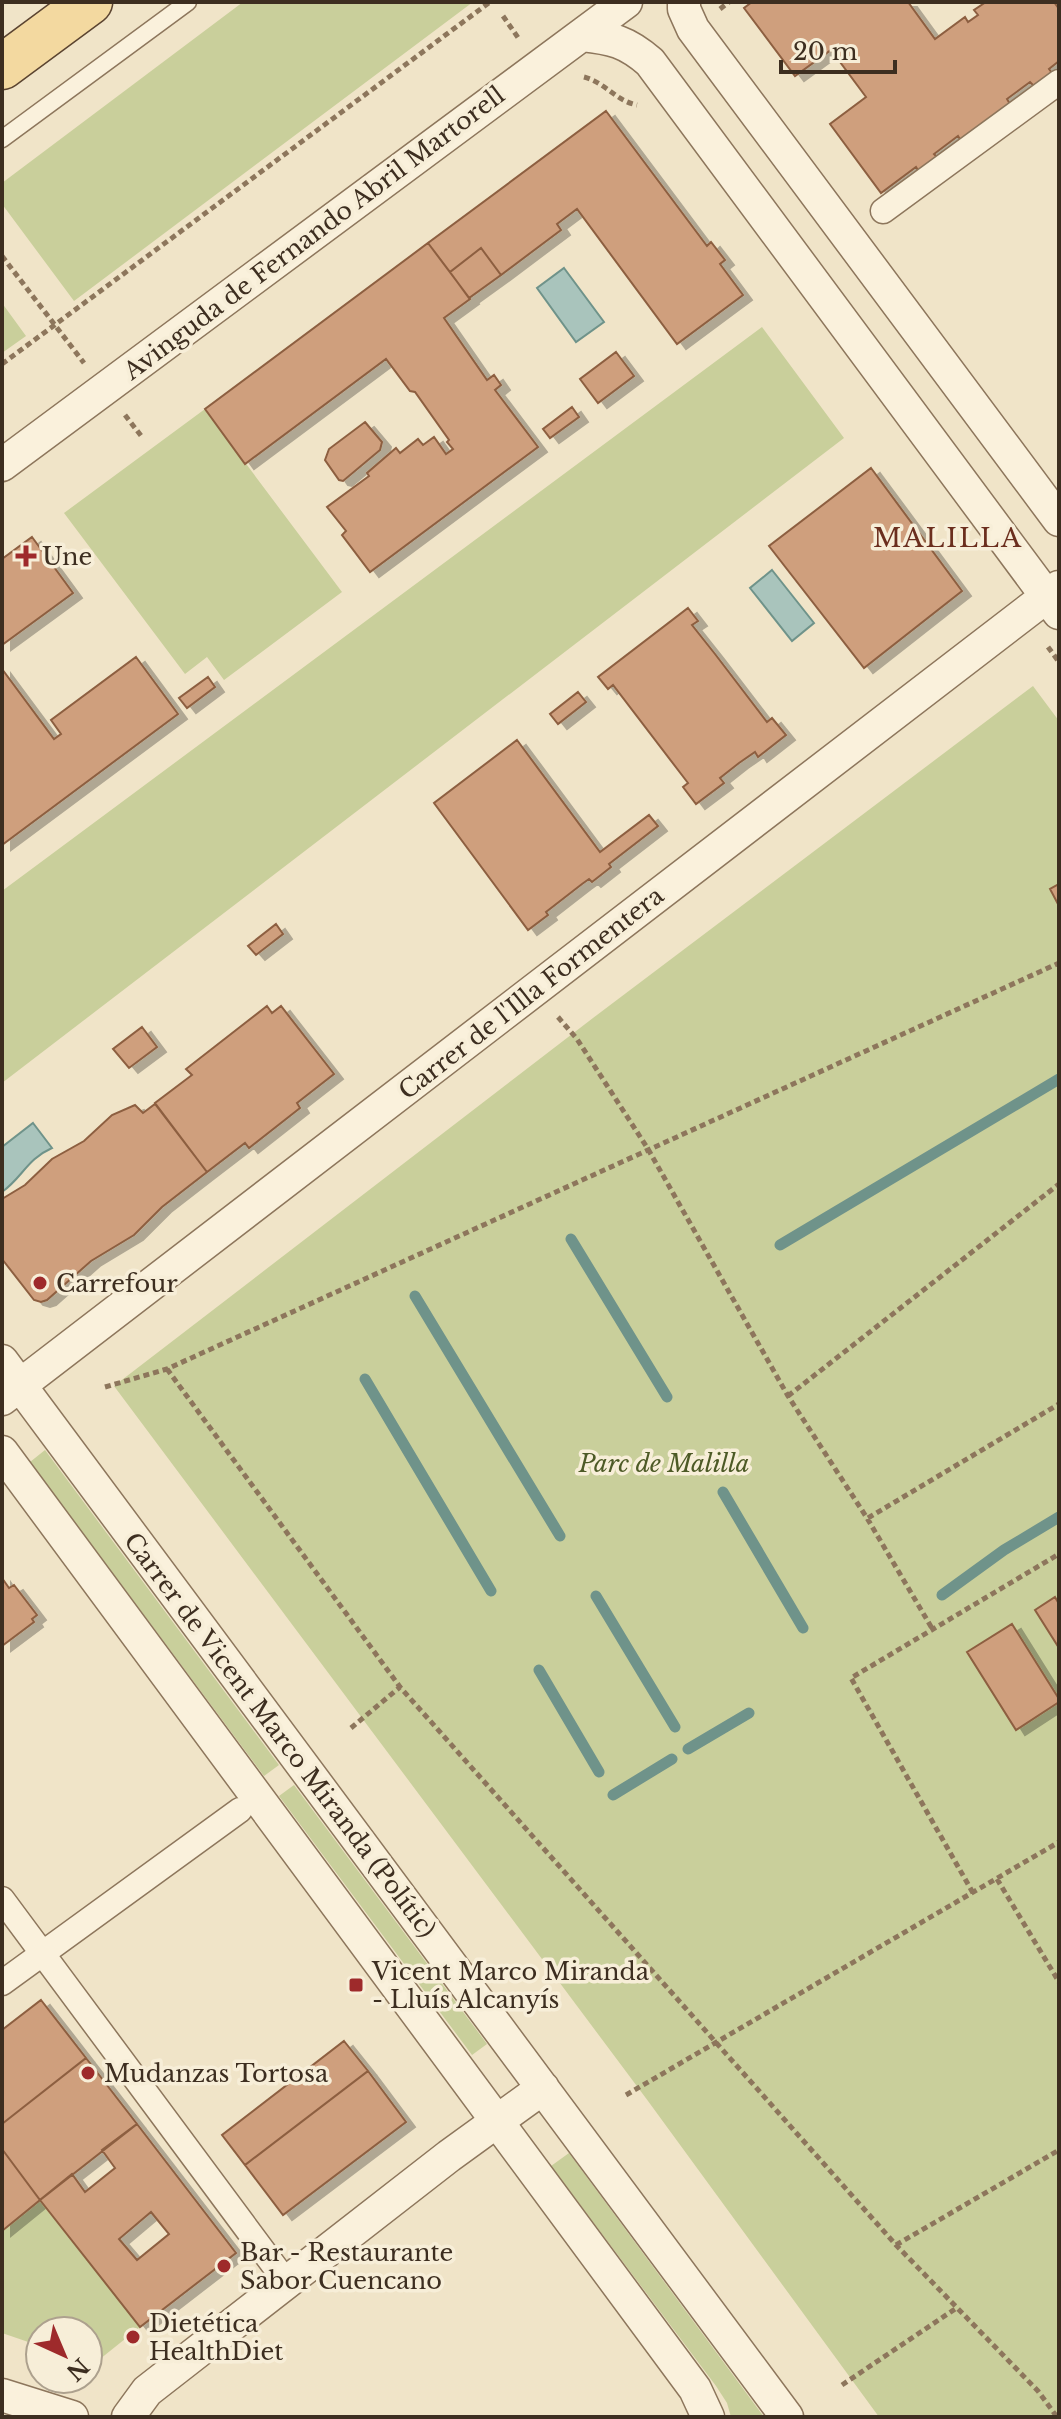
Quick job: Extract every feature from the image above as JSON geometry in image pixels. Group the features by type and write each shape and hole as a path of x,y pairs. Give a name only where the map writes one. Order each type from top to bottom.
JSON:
{"main road":[{"path":"2,67 90,2"}],"street":[{"name":"Avinguda de Fernando Abril Martorell","path":"2,465 626,2"},
{"path":"684,2 693,29 1059,520"},
{"path":"582,35 632,46 650,62 1055,599"},
{"path":"883,211 1059,82"},
{"name":"Carrer de l'Illa Formentera","path":"8,1382 1055,599"},
{"name":"Carrer de Vicent Marco Miranda (Polític)","path":"8,1382 543,2088 787,2417"},
{"path":"2,1452 695,2389 708,2417"},
{"path":"2,1983 240,1810"},
{"path":"2,1899 287,2283"},
{"path":"128,2417 147,2391 543,2088"},
{"path":"2,2395 72,2417"}],"lane":[{"path":"2,139 188,2"}],"path":[{"path":"2,364 490,2"},
{"path":"503,16 527,50"},
{"path":"576,81 586,77 612,90 623,102"},
{"path":"2,256 91,372"},
{"path":"105,1387 167,1369 1059,963"},
{"path":"536,990 577,1039 648,1149 788,1396 867,1518 933,1630"},
{"path":"788,1396 1059,1184"},
{"path":"167,1369 400,1687 896,2245 1038,2391 1057,2417"},
{"path":"867,1518 1059,1404"},
{"path":"973,1893 851,1678 1059,1554"},
{"path":"351,1728 400,1687"},
{"path":"626,2095 1059,1842"},
{"path":"997,1879 1059,1982"},
{"path":"896,2245 1059,2150"},
{"path":"842,2385 958,2307"}],"green space":[{"path":"243,2 473,2 74,301 2,204 2,183"},
{"path":"2,303 26,336 2,353"},
{"path":"762,327 844,438 2,1083 2,891"},
{"path":"205,409 342,592 224,680 207,657 185,674 64,513"},
{"name":"Parc de Malilla","path":"1033,686 1059,721 1059,2417 879,2417 648,2101 114,1386 593,1018"},
{"path":"45,1450 279,1765 264,1776 30,1462"},
{"path":"294,1785 487,2044 472,2055 279,1796"},
{"path":"569,2153 764,2417 731,2417 727,2403 716,2386 551,2166"},
{"path":"40,2200 140,2327 104,2356 104,2315 24,2315 24,2341 2,2333 2,2231"}],"water":[{"path":"564,268 604,322 576,342 537,288"},
{"path":"772,570 814,623 792,641 750,588"},
{"path":"33,1123 52,1148 30,1163 2,1192 2,1147"}],"building":[{"path":"752,2 908,2 935,39 965,17 968,22 978,15 974,10 986,2 1054,2 1059,9 1059,61 1049,69 1052,73 1034,86 1030,82 1007,99 1010,104 961,141 958,136 934,154 938,158 919,172 916,167 881,193 830,124 866,97 831,50 795,76 744,8"},
{"path":"606,111 707,246 711,242 725,260 720,264 743,295 677,344 577,209 557,224 561,230 501,275 481,248 450,272 428,243"},
{"path":"428,243 470,299 444,318 487,380 494,375 501,385 495,390 538,447 370,572 342,535 346,531 327,507 369,476 367,473 396,448 400,453 418,439 423,445 434,437 446,454 453,449 415,392 410,391 386,359 245,464 205,409"},
{"path":"481,248 501,275 469,298 450,272"},
{"path":"616,352 634,376 598,403 580,379"},
{"path":"572,407 579,417 550,438 543,429"},
{"path":"365,422 382,442 380,450 343,481 339,480 325,460 329,449"},
{"path":"871,468 962,591 864,668 769,546"},
{"path":"32,537 73,593 2,645 2,559"},
{"path":"688,608 698,621 692,625 767,722 772,718 786,735 758,757 755,752 739,763 720,778 724,783 696,804 683,787 688,783 613,685 608,689 598,677"},
{"path":"136,657 178,714 2,845 2,669 54,739 61,734 51,720"},
{"path":"208,677 215,687 187,708 179,698"},
{"path":"578,692 586,702 558,724 550,714"},
{"path":"517,740 600,852 649,815 658,826 609,864 611,867 592,882 589,879 546,912 548,915 528,930 434,803"},
{"path":"1059,884 1059,906 1050,889"},
{"path":"276,924 283,934 256,955 248,946"},
{"path":"267,1006 272,1013 281,1006 334,1074 297,1103 300,1108 249,1148 245,1143 207,1172 155,1103 192,1075 186,1069"},
{"path":"142,1027 157,1047 129,1068 113,1049"},
{"path":"155,1104 207,1172 162,1207 134,1235 91,1261 47,1300 34,1300 2,1259 2,1199 25,1185 52,1159 84,1141 112,1115 135,1105 143,1113"},
{"path":"2,1578 9,1588 14,1585 37,1615 32,1619 34,1622 2,1646"},
{"path":"1055,1597 1059,1604 1059,1648 1035,1610"},
{"path":"1012,1624 1059,1699 1059,1702 1016,1730 967,1652"},
{"path":"41,2000 86,2058 2,2124 2,2030"},
{"path":"344,2041 368,2071 245,2165 222,2135"},
{"path":"86,2058 137,2124 40,2200 2,2149 2,2124"},
{"path":"368,2071 406,2122 283,2215 245,2165"},
{"path":"137,2124 236,2253 140,2327 40,2200 72,2174 85,2192 115,2168 102,2150","holes":["151,2212 169,2234 137,2260 119,2239"]},
{"path":"2,2149 40,2200 2,2231"}],"waterway":[{"path":"780,1245 1059,1079"},
{"path":"571,1239 667,1397"},
{"path":"415,1296 560,1536"},
{"path":"365,1379 491,1591"},
{"path":"723,1492 803,1628"},
{"path":"942,1595 1004,1550 1059,1517"},
{"path":"596,1596 675,1727"},
{"path":"539,1670 599,1772"},
{"path":"688,1749 749,1713"},
{"path":"613,1795 672,1759"}],"place":[{"name":"Une","path":"26,556"},
{"name":"Carrefour","path":"40,1283"},
{"name":"Vicent Marco Miranda - Lluís Alcanyís","path":"356,1985"},
{"name":"Mudanzas Tortosa","path":"88,2073"},
{"name":"Bar - Restaurante Sabor Cuencano","path":"224,2266"},
{"name":"Dietética HealthDiet","path":"133,2337"}],"district":[{"name":"MALILLA","path":"948,538"}]}
